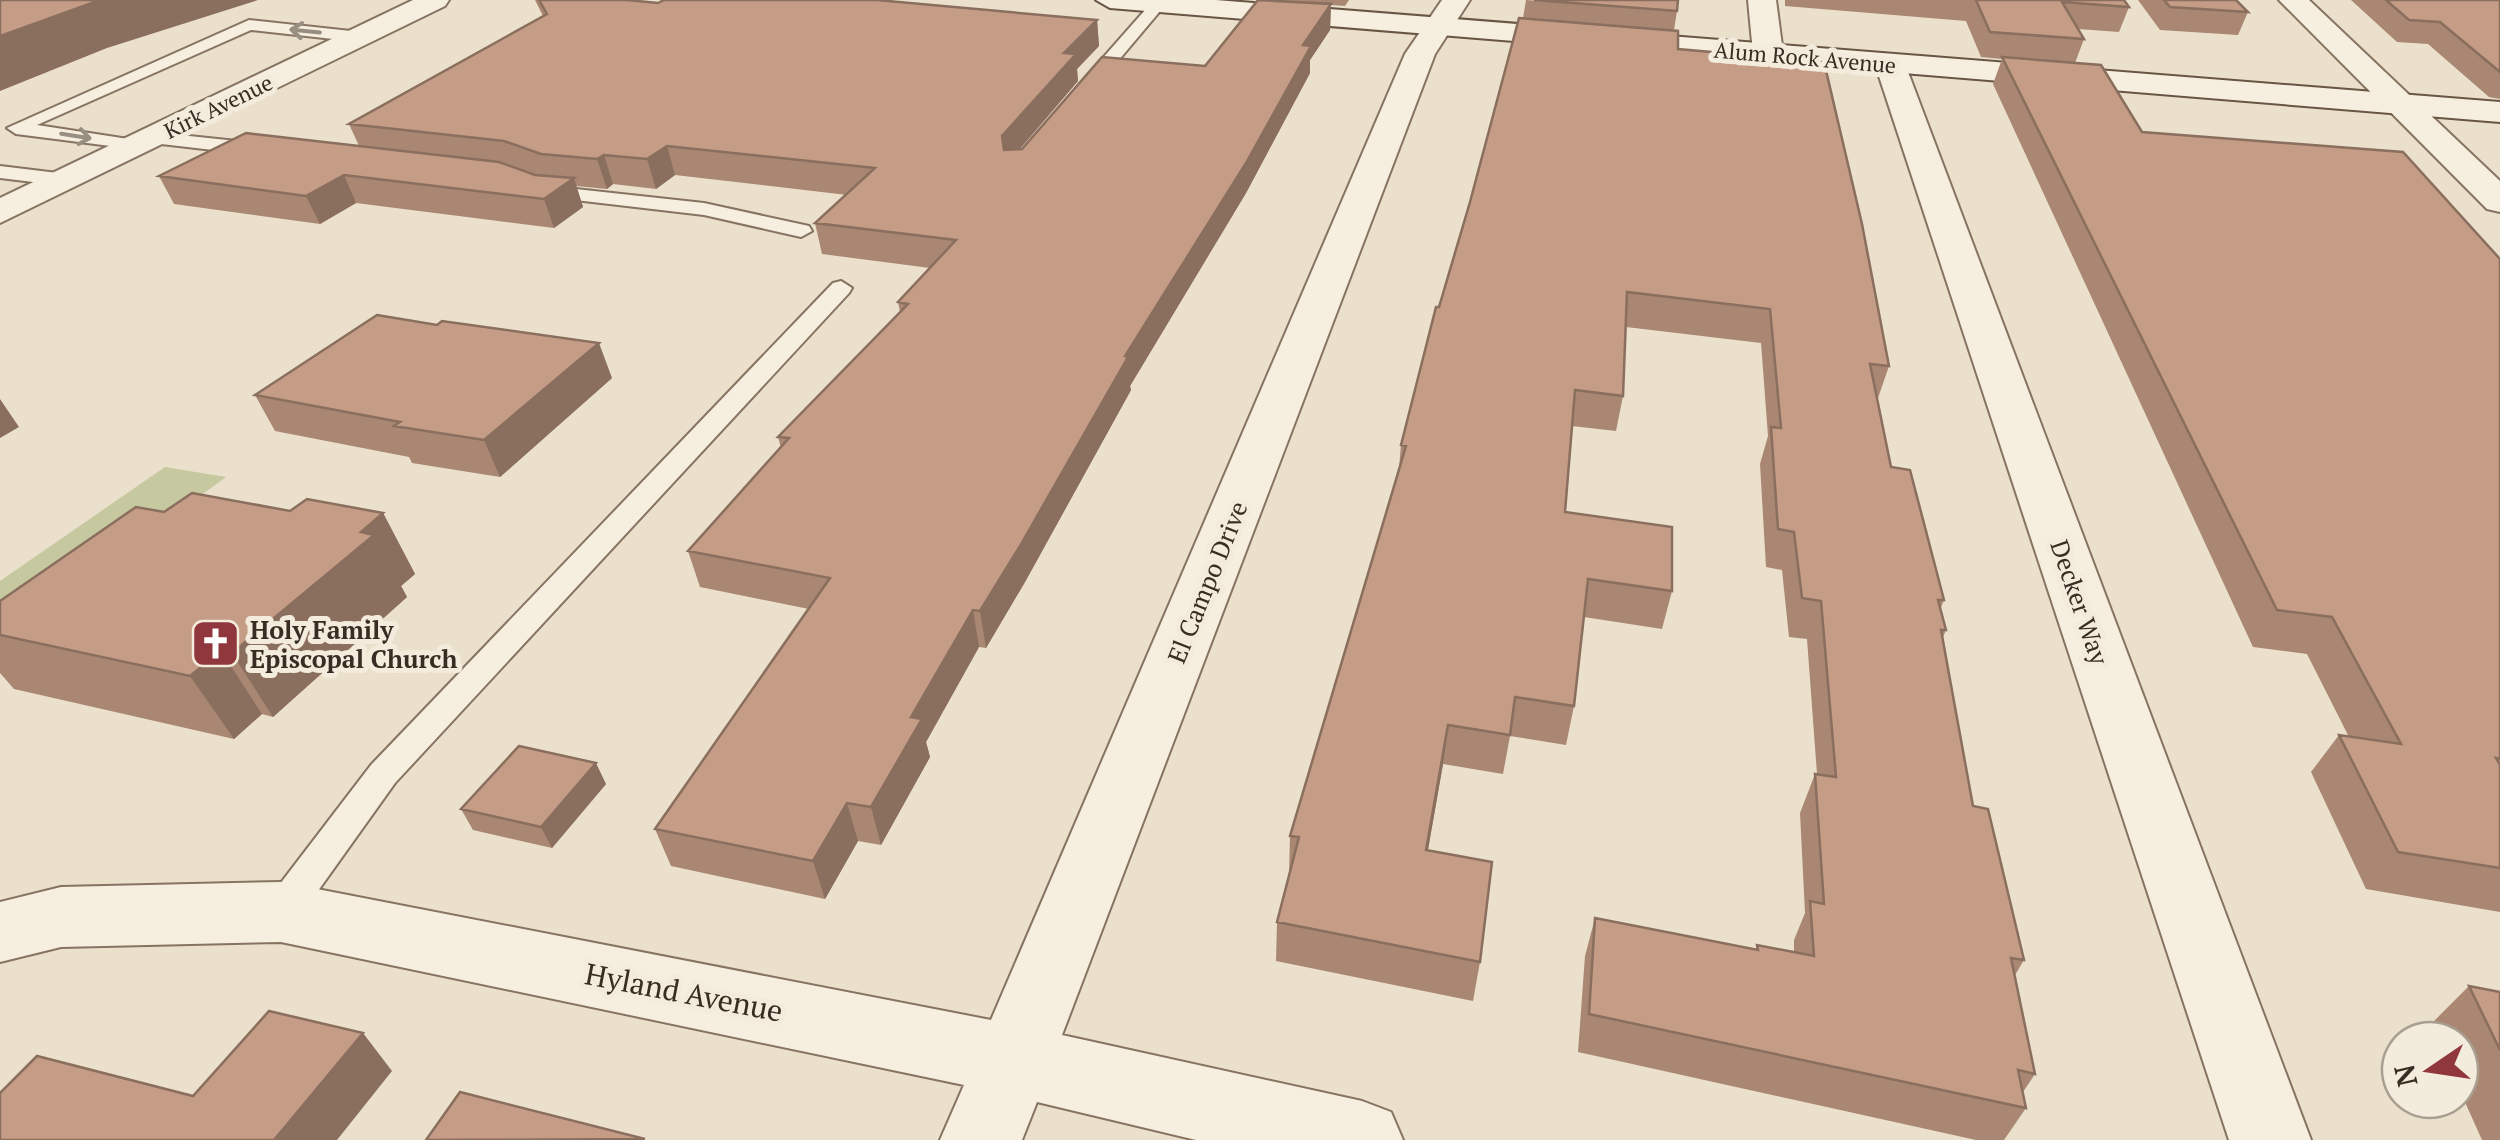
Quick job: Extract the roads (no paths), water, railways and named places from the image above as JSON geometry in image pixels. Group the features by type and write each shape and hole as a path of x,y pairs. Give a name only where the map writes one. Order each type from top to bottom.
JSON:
{"street":[{"name":"Kirk Avenue","path":"0,212 435,0"},
{"name":"Alum Rock Avenue","path":"1110,0 1447,14 1768,53 2500,112"},
{"path":"1762,0 1768,53"},
{"path":"2293,0 2500,201"},
{"name":"El Campo Drive","path":"981,1140 1420,54 1447,14"},
{"name":"Decker Way","path":"1890,64 2270,1140"},
{"name":"Hyland Avenue","path":"0,932 61,918 281,912 879,1030 1362,1140"}],"lane":[{"path":"1075,100 1158,4"},
{"path":"8,127 250,25 360,36"},
{"path":"8,127 272,151"},
{"path":"0,172 66,180"},
{"path":"514,180 546,193 704,209 801,231"},
{"path":"281,912 383,774 841,288"}],"place":[{"name":"Holy Family Episcopal Church","path":"215,643"}]}
